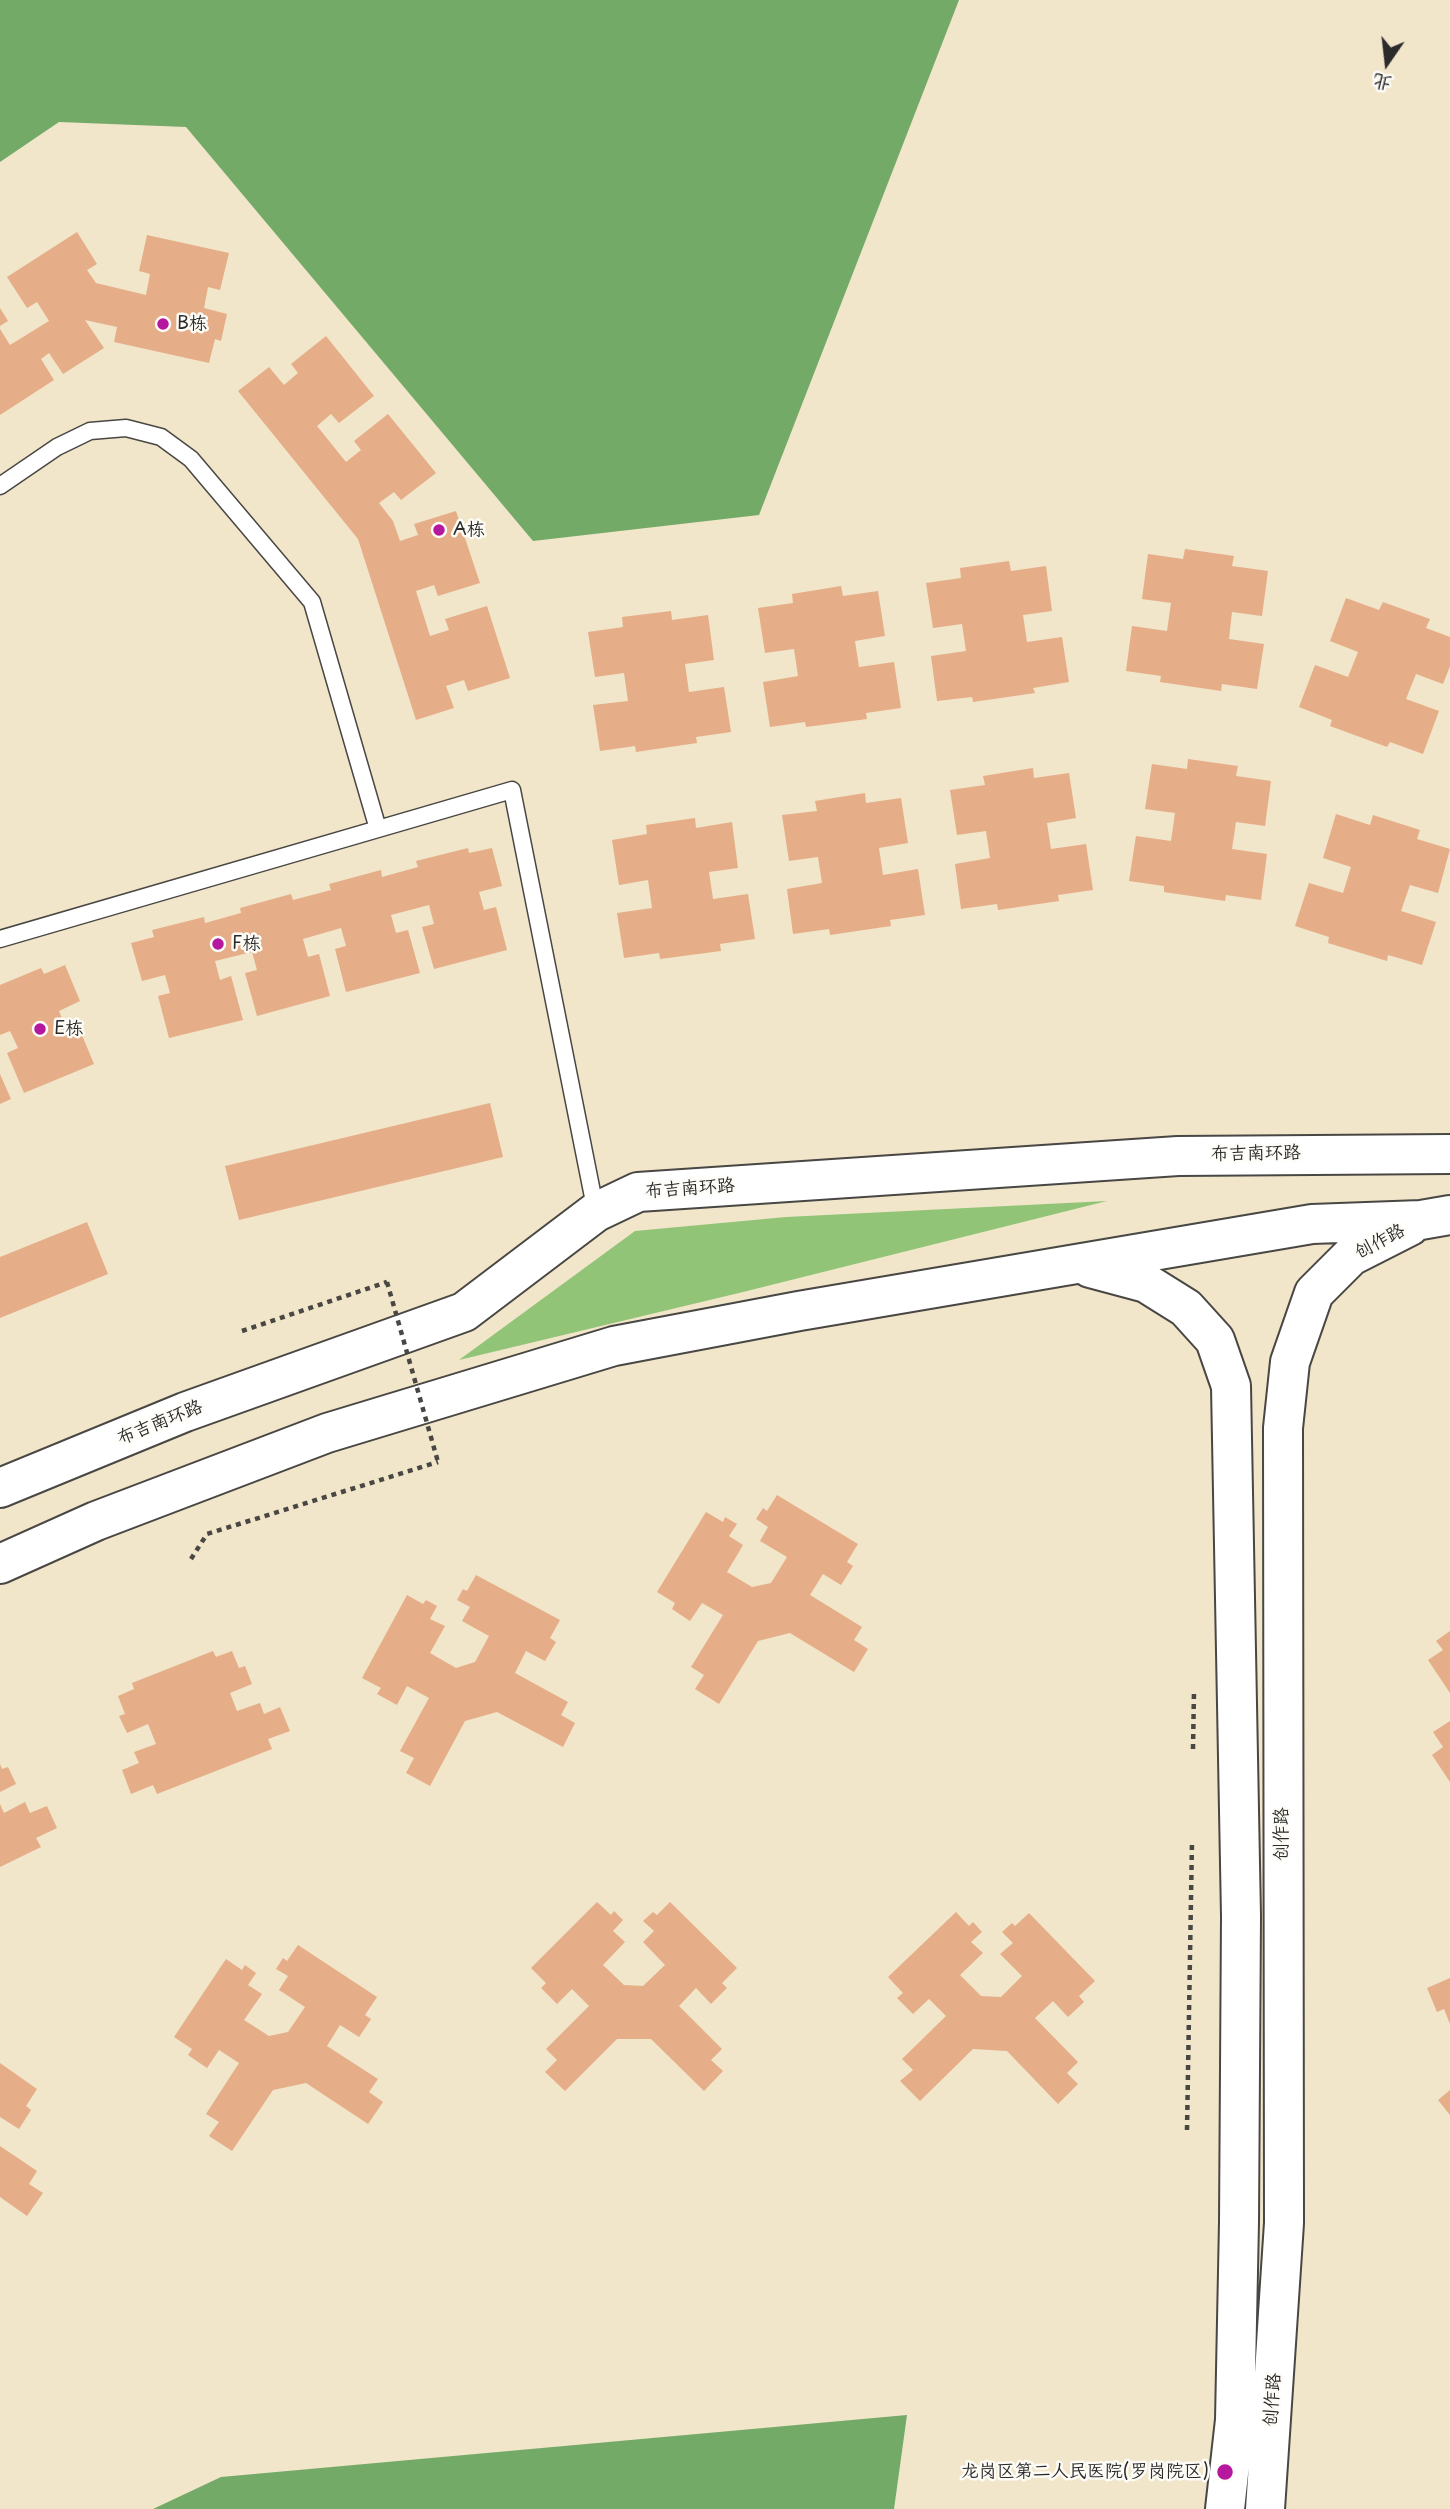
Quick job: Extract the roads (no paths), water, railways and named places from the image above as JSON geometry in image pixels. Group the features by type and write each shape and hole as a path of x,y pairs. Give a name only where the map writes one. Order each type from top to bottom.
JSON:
{"street":[{"name":"布吉南环路","path":"0,1488 185,1412 464,1312 596,1212 638,1192 1178,1156 1450,1154"},
{"path":"0,1564 96,1521 327,1433 614,1346 863,1300 1311,1224 1435,1218"},
{"name":"创作路","path":"1265,2509 1284,2223 1283,1428 1290,1362 1314,1293 1351,1256 1435,1218"},
{"name":"创作路","path":"1078,1265 1146,1283 1186,1308 1215,1340 1231,1385 1241,1916 1240,2222 1235,2420 1225,2509"},
{"path":"1240,2222 1284,2223"}],"lane":[{"path":"0,486 57,447 90,431 126,428 162,437 191,459 312,602 379,829"},
{"path":"0,939 512,790 596,1212"}],"place":[{"name":"B栋","path":"163,324"},
{"name":"A栋","path":"439,530"},
{"name":"F栋","path":"218,944"},
{"name":"E栋","path":"40,1029"},
{"name":"龙岗区第二人民医院(罗岗院区)","path":"1225,2472"}]}
